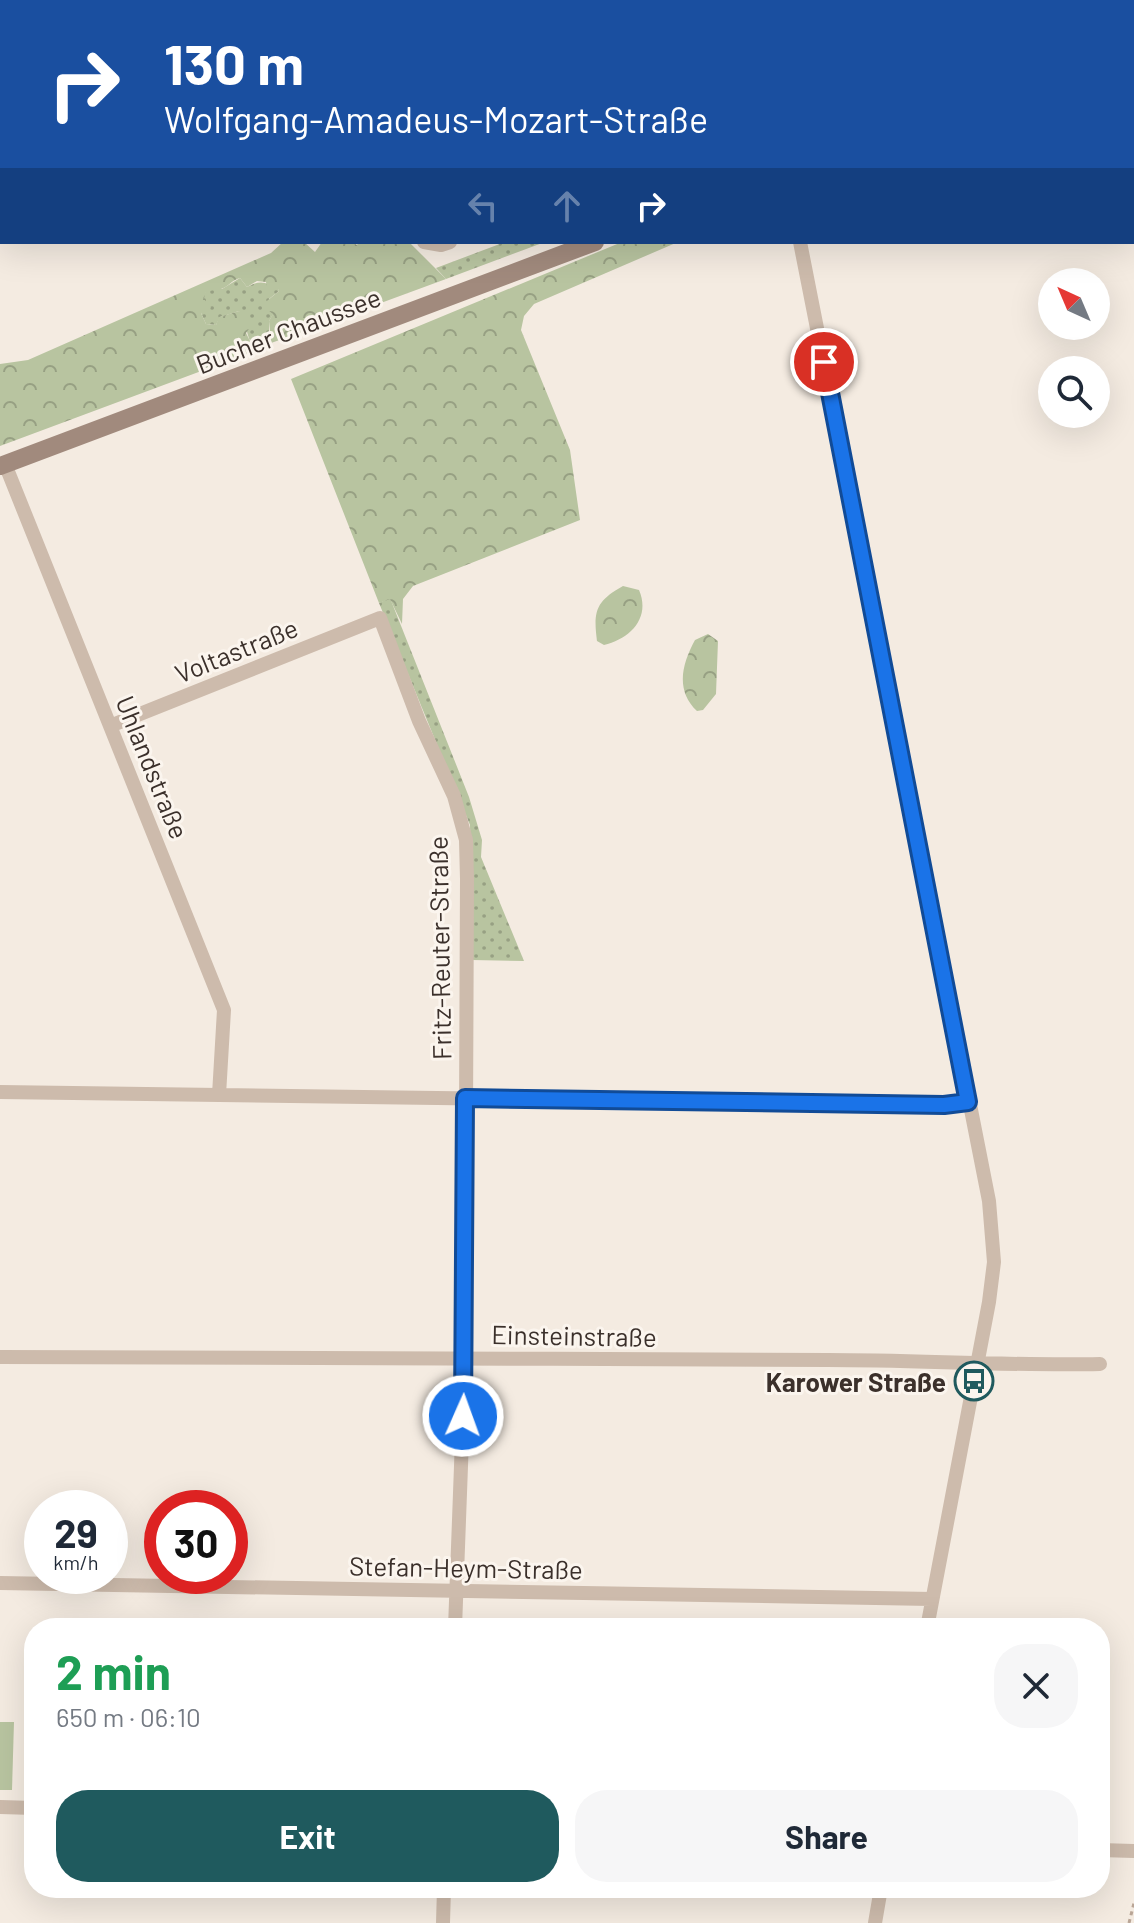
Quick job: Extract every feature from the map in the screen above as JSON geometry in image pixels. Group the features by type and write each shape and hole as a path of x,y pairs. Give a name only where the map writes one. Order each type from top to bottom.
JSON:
{"main road":[{"name":"Bucher Chaussee","path":"2,465 590,244"}],"street":[{"path":"800,244 989,1201 993,1240 989,1302 929,1618"},
{"name":"Uhlandstraße","path":"2,465 224,1010 219,1095"},
{"name":"Voltastraße","path":"110,726 380,618"},
{"name":"Fritz-Reuter-Straße","path":"380,618 419,721 454,796 466,840 465,1358 456,1618"},
{"path":"0,1092 944,1105 968,1102"},
{"name":"Einsteinstraße","path":"0,1357 977,1361 1022,1366 1100,1364"},
{"name":"Stefan-Heym-Straße","path":"0,1583 932,1599"},
{"path":"0,1807 24,1808"},
{"path":"1110,1850 1134,1851"},
{"path":"443,1923 444,1898"},
{"path":"875,1923 879,1898"}],"path":[{"path":"1129,1923 1134,1903"}],"green space":[{"path":"281,244 306,244 315,252 321,244 411,244 446,279 332,321 329,313 317,318 320,326 271,343 269,321 273,314 262,305 278,289 267,289 266,282 257,281 247,287 240,278 237,279 223,288 205,293 204,299 211,308 201,313 206,324 216,325 219,317 239,311 244,313 251,326 246,333 255,351 0,446 0,364 28,360 271,253"},
{"path":"500,244 540,244 446,279 436,268"},
{"path":"617,244 673,244 534,304 524,316 521,330 570,450 580,520 413,586 403,599 402,624 390,599 379,603 291,379"},
{"path":"240,278 247,287 255,283 270,284 279,291 269,299 274,313 269,321 269,335 251,343 239,311 220,317 216,325 206,324 201,313 204,293 210,289 222,289"},
{"path":"623,586 639,590 642,600 640,618 622,638 604,645 597,641 596,614 602,602"},
{"path":"390,598 469,797 482,840 481,857 524,961 472,960 470,825 379,603"},
{"path":"708,634 718,641 716,694 703,710 697,711 683,686 684,667 695,640"},
{"path":"0,1722 14,1722 12,1790 0,1790"}],"place":[{"name":"Karower Straße","path":"974,1381"}],"route":[{"path":"463,1416 465,1098 944,1105 968,1102 824,362"}]}
